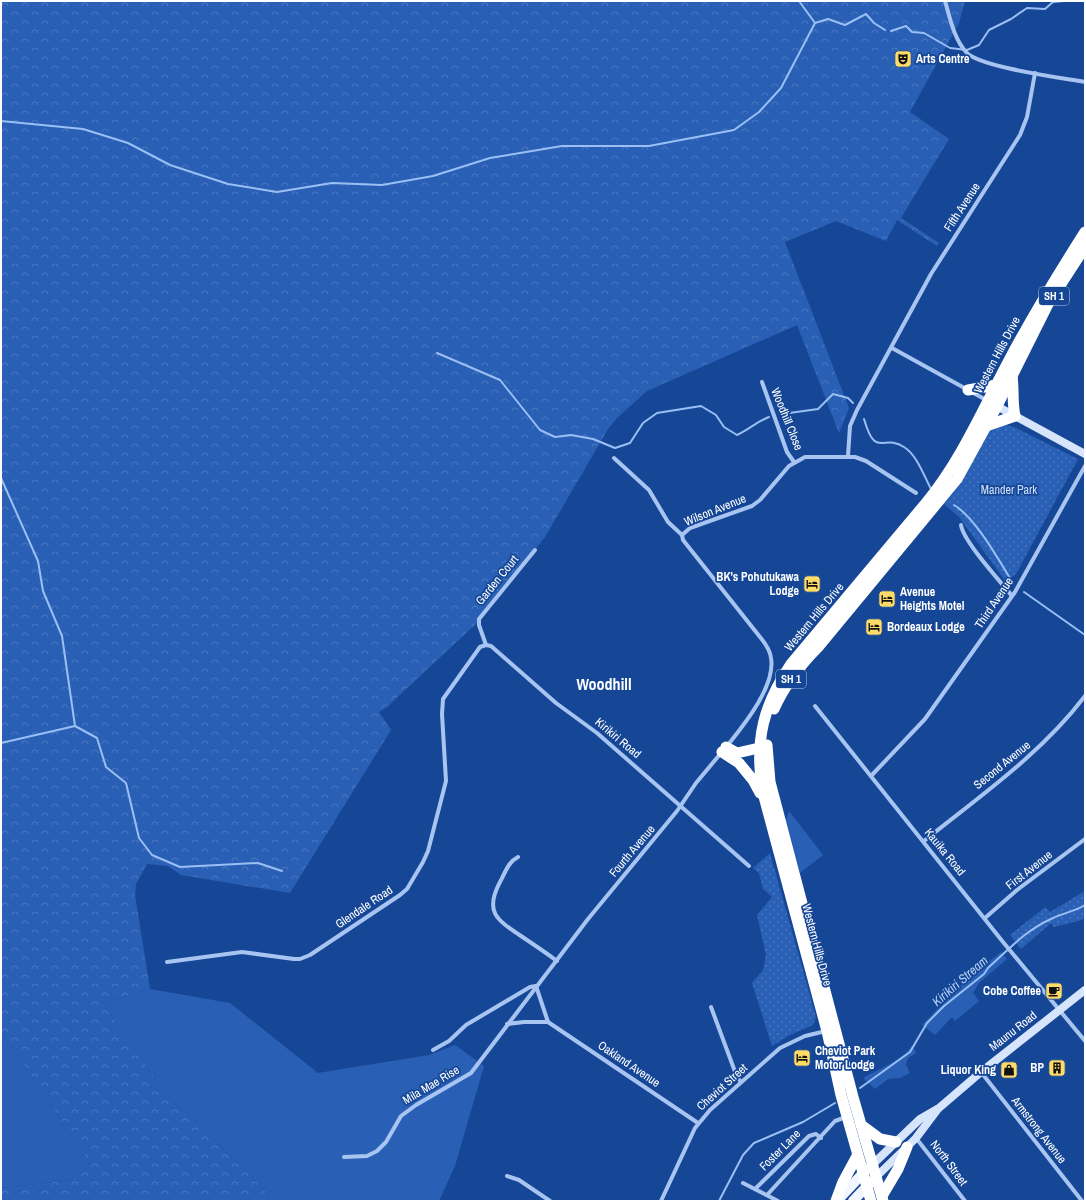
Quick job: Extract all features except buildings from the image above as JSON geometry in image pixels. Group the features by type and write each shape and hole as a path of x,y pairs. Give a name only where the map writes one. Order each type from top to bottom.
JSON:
{"highway":[{"name":"Western Hills Drive","path":"807,938 768,768 766,754 768,728 772,713 779,697 802,663 824,640 957,479 986,426 996,385 1036,310 1085,232"},
{"name":"Western Hills Drive","path":"876,1177 832,1030 807,938 764,798 760,774 759,748 763,720 769,700 784,674 937,489 979,420 1012,376 1048,304 1085,247"},
{"path":"986,426 1015,416 1012,401 1014,388 1012,376"},
{"path":"968,390 996,385"},
{"path":"724,750 737,753 759,748"},
{"path":"724,750 745,770 764,798"},
{"name":"Western Hills Drive","path":"832,1030 847,1117 866,1186"},
{"path":"860,1124 880,1139 896,1142"},
{"path":"882,1199 898,1169 907,1147"},
{"path":"836,1201 843,1182 857,1156"},
{"name":"SH 1","path":"876,1177 882,1199"},
{"name":"SH 1","path":"866,1186 871,1201"}],"main road":[{"path":"992,404 1085,454"},
{"name":"Maunu Road","path":"836,1201 920,1119 939,1108 981,1072 1085,990"},
{"name":"Maunu Road","path":"853,1201 866,1186 916,1138 939,1108"}],"street":[{"path":"945,1 958,42 967,54 997,66 1085,82"},
{"name":"Fifth Avenue","path":"848,456 849,436 853,419 938,263 1020,135 1027,117 1035,73"},
{"path":"892,348 992,404"},
{"name":"Woodhill Close","path":"762,382 787,452 794,462"},
{"path":"794,462 805,457 848,456 866,461 916,493"},
{"path":"614,458 649,490 668,522 682,535"},
{"name":"Wilson Avenue","path":"682,535 687,530 752,506 794,462"},
{"name":"Third Avenue","path":"871,776 925,719 1012,596 1031,566 1085,466"},
{"path":"961,525 972,545 1012,596"},
{"name":"Fourth Avenue","path":"490,1049 536,986 743,727 761,696 771,671 771,657 760,636 686,544 682,538 682,535"},
{"name":"Garden Court","path":"486,644 478,625 481,617 535,550"},
{"name":"Kirikiri Road","path":"486,644 491,646 556,703 597,733 749,866"},
{"name":"Glendale Road","path":"167,962 242,952 300,959 310,955 407,889 428,851 445,788 443,699 480,647 486,644"},
{"name":"Second Avenue","path":"924,841 1038,749 1062,725 1085,696"},
{"name":"Kauika Road","path":"816,706 1015,957 1085,1041"},
{"name":"First Avenue","path":"985,918 1017,890 1085,839"},
{"path":"518,857 510,863 494,895 492,902 494,914 503,924 557,961"},
{"path":"433,1050 449,1041 466,1025 525,988 536,986 548,1022 507,1024"},
{"path":"712,1007 737,1078 741,1082"},
{"name":"Oakland Avenue","path":"548,1022 698,1123"},
{"name":"Cheviot Street","path":"661,1201 698,1123 710,1110 780,1048 789,1042 805,1036 832,1030"},
{"name":"Mila Mae Rise","path":"344,1157 367,1156 377,1151 386,1142 401,1116 416,1105 471,1073 490,1049"},
{"name":"Armstrong Avenue","path":"981,1072 1082,1201"},
{"name":"Foster Lane","path":"767,1195 836,1121 847,1117"},
{"name":"Foster Lane","path":"755,1189 809,1136 816,1134 821,1138"},
{"name":"North Street","path":"916,1138 965,1201"},
{"path":"507,1176 519,1180 550,1201"},
{"path":"743,1183 778,1201"}],"green space":[{"path":"1,1 965,1 959,23 910,112 949,139 901,218 939,243 937,246 897,220 886,241 836,221 785,242 849,408 839,433 797,325 647,391 617,418 608,429 545,537 479,621 387,707 379,712 391,730 290,893 181,875 168,866 147,864 136,884 135,895 150,989 103,1003 162,1089 265,1190 269,1201 1,1201 1,1188 71,1180 90,1163 1,1031"},
{"name":"Mander Park","path":"1000,425 1014,427 1078,459 1016,574 1006,582 959,517 944,504 962,482 987,433"},
{"path":"789,811 823,855 800,873 786,820"},
{"path":"770,853 816,1017 813,1025 788,1036 772,1046 752,983 763,970 766,955 757,915 772,897 763,889 759,873 753,868"},
{"path":"1085,891 1085,917 1082,920 1054,927 1051,923 1021,949 1010,935 1045,907 1050,912"},
{"path":"1001,952 1007,959 979,983 973,993 979,1001 955,1021 952,1017 935,1035 922,1025 963,983"},
{"path":"150,989 230,1003 318,1073 429,1055 455,1045 484,1066 455,1166 439,1201 269,1201 265,1190 162,1089 103,1003"},
{"path":"1,1031 90,1163 71,1180 1,1188"},
{"path":"912,1045 916,1053 908,1058 906,1065 910,1073 900,1078 888,1079 875,1089 863,1078 883,1068 903,1055"}],"waterway":[{"path":"799,1 815,23"},
{"path":"891,31 906,26 912,32 924,33 950,48 967,50 979,45 989,30 1011,19 1027,8 1045,9 1053,2 1064,1"},
{"path":"1,121 83,129 128,143 170,165 228,184 277,192 332,183 382,185 433,176 490,158 562,146 649,146 734,130 759,112 781,88 815,23 828,19 845,25 866,14 874,23 885,30"},
{"path":"437,353 500,380 540,430 555,437 571,435 593,439 615,448 630,443 643,423 657,413 701,406 716,415 724,427 737,435 769,417"},
{"path":"782,414 818,409 833,394 848,398 853,403"},
{"path":"864,419 872,439 876,442 897,443 913,455 931,489"},
{"path":"1,478 38,561 43,591 62,636 75,726"},
{"path":"954,505 962,511 979,530 1013,583"},
{"path":"1024,592 1085,635"},
{"path":"1,743 75,726 97,738 106,767 126,783 139,838 152,855 180,867 258,863 282,871"},
{"name":"Kirikiri Stream","path":"860,1088 910,1052 927,1023 944,1006 984,974 988,968 1018,941 1033,929 1055,917 1085,905"},
{"name":"Kirikiri Stream","path":"719,1201 743,1155 754,1143 803,1122 835,1103"}],"place":[{"name":"Arts Centre","path":"903,59"},
{"name":"BK's Pohutukawa Lodge","path":"812,584"},
{"name":"Avenue Heights Motel","path":"887,599"},
{"name":"Bordeaux Lodge","path":"874,627"},
{"name":"Cobe Coffee","path":"1054,991"},
{"name":"Cheviot Park Motor Lodge","path":"802,1058"},
{"name":"BP","path":"1057,1068"},
{"name":"Liquor King","path":"1009,1070"}],"district":[{"name":"Woodhill","path":"604,684"}]}
